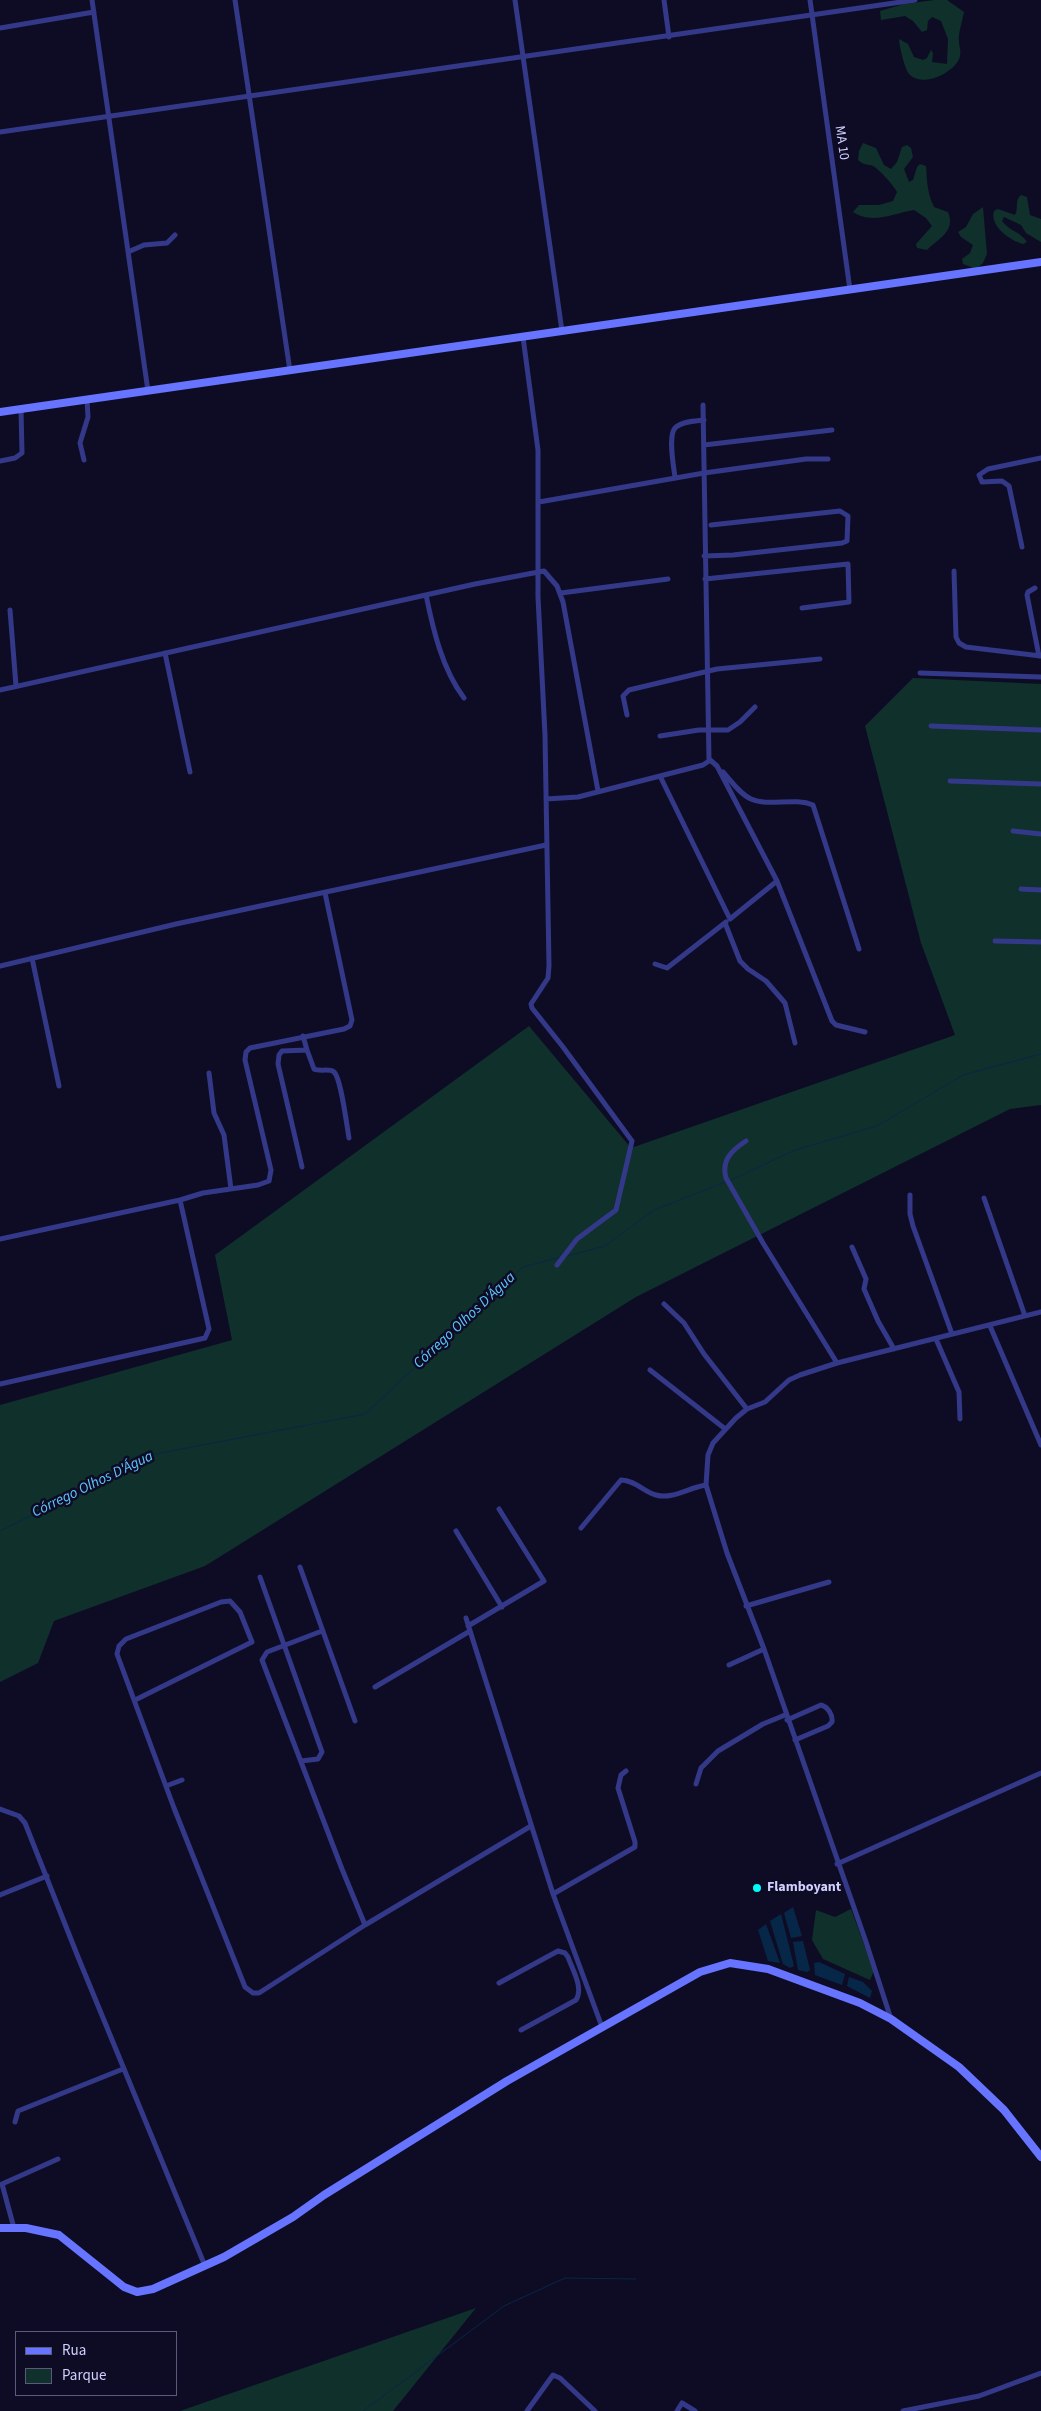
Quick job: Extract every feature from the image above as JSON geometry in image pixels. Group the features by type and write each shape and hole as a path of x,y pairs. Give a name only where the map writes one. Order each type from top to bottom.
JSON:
{"street":[{"path":"92,0 148,391"},
{"path":"235,0 290,371"},
{"path":"515,0 562,331"},
{"path":"664,0 669,37"},
{"name":"MA 10","path":"810,0 850,290"},
{"path":"0,132 669,37 914,0"},
{"path":"0,28 94,12"},
{"path":"128,252 144,245 169,242 175,235"},
{"path":"0,412 1041,262"},
{"path":"523,337 538,450 538,572 546,799 549,966 548,978 532,1000 532,1008 632,1142 616,1210 577,1239 558,1265"},
{"path":"84,460 80,443 88,417 87,400"},
{"path":"546,799 572,798 705,765 709,759 704,556 703,405"},
{"path":"0,461 15,458 22,453 21,409"},
{"path":"675,478 671,434 675,427 684,423 704,420"},
{"path":"704,445 832,430"},
{"path":"1022,547 1009,486 1002,481 982,482 979,474 988,469 1041,458"},
{"path":"539,502 704,473 828,459"},
{"path":"704,556 733,555 842,543 847,541 848,537 848,516 840,511 711,525"},
{"path":"705,579 848,564 849,602 802,608"},
{"path":"954,571 956,637 959,643 966,647 1040,656 1026,596 1028,592 1035,588"},
{"path":"0,690 426,595 544,572 549,574 560,593 598,791"},
{"path":"560,593 668,579"},
{"path":"426,595 436,638 455,685 464,698"},
{"path":"10,610 16,686"},
{"path":"165,652 190,772"},
{"path":"627,714 623,696 627,690 706,671 782,662 820,660"},
{"path":"920,673 1041,677"},
{"path":"660,736 708,730 719,731 732,728 755,707"},
{"path":"931,726 1041,730"},
{"path":"709,759 718,766 741,792 754,800 804,802 813,805 859,949"},
{"path":"718,766 777,881 833,1022 838,1026 866,1032"},
{"path":"660,776 730,919"},
{"path":"950,781 1041,784"},
{"path":"1013,831 1041,834"},
{"path":"0,966 546,845"},
{"path":"655,964 667,968 777,881"},
{"path":"1021,889 1041,890"},
{"path":"0,1239 180,1200 203,1192 264,1183 271,1177 245,1060 246,1052 250,1048 346,1028 352,1020 325,893"},
{"path":"725,923 740,961 773,987 785,1003 795,1043"},
{"path":"995,941 1041,942"},
{"path":"32,958 59,1086"},
{"path":"303,1036 314,1069 331,1071 335,1074 341,1093 349,1138"},
{"path":"302,1167 278,1064 279,1054 282,1051 289,1049 307,1050"},
{"path":"209,1073 214,1113 224,1135 231,1189"},
{"path":"746,1142 728,1157 724,1169 726,1178 768,1251 837,1363"},
{"path":"910,1195 910,1214 913,1226 952,1334"},
{"path":"984,1198 1025,1316"},
{"path":"0,1384 203,1339 206,1336 209,1329 180,1200"},
{"path":"852,1246 866,1279 864,1289 878,1322 894,1349"},
{"path":"664,1304 684,1323 704,1354 747,1409"},
{"path":"891,2019 866,1942 786,1718 764,1649 746,1606 706,1485 708,1455 712,1443 724,1428 747,1409 765,1402 789,1380 800,1375 837,1363 1041,1312"},
{"path":"990,1326 1041,1445"},
{"path":"936,1339 959,1392 960,1419"},
{"path":"650,1370 724,1428"},
{"path":"581,1528 621,1480 631,1482 659,1496 706,1485"},
{"path":"375,1687 544,1581 499,1509"},
{"path":"456,1531 502,1607"},
{"path":"300,1567 355,1721"},
{"path":"260,1577 322,1752 318,1759 301,1761"},
{"path":"746,1606 829,1582"},
{"path":"135,1700 252,1642 237,1606 230,1601 221,1602 122,1642 117,1654 166,1786 245,1986 250,1992 259,1993 365,1925 531,1826"},
{"path":"466,1618 553,1894 602,2027"},
{"path":"322,1631 266,1652 262,1660 365,1925"},
{"path":"729,1665 764,1649"},
{"path":"696,1784 701,1768 712,1756 756,1728 818,1705 826,1707 832,1717 832,1722 828,1726 795,1740"},
{"path":"553,1894 635,1847 618,1788 621,1775 626,1771"},
{"path":"837,1864 1041,1773"},
{"path":"166,1786 182,1780"},
{"path":"0,1809 18,1816 24,1821 123,2069 205,2266"},
{"path":"0,1895 47,1876"},
{"path":"499,1983 558,1951 565,1953 568,1957 579,1988 579,1995 576,2000 521,2030"},
{"path":"0,2228 45,2231 59,2235 117,2282 137,2292 153,2289 205,2266 293,2218 324,2195 507,2081 602,2027 700,1972 730,1963 743,1963 768,1970 860,2003 891,2019 959,2067 1004,2110 1041,2157"},
{"path":"573,1971 581,1968"},
{"path":"15,2122 18,2111 123,2069"},
{"path":"14,2228 2,2184 58,2159"},
{"path":"903,2411 979,2396 1041,2373"},
{"path":"528,2411 553,2375 560,2378 595,2411"},
{"path":"676,2411 682,2403 695,2411"}],"green space":[{"path":"947,0 964,12 959,35 960,54 958,61 949,70 936,77 922,80 908,73 899,39 908,44 914,57 923,60 927,58 931,50 933,53 932,62 947,64 948,39 941,21 932,17 928,21 927,30 922,32 913,21 905,16 881,20 880,11 904,4"},
{"path":"863,143 876,148 884,165 891,169 897,162 902,147 907,145 911,148 913,157 904,169 909,182 913,180 917,167 920,164 926,166 929,192 934,207 948,212 950,219 950,224 945,234 927,250 917,248 916,244 932,226 926,218 914,210 875,218 860,216 853,212 859,205 879,205 893,201 897,192 876,168 863,164 858,160 859,151"},
{"path":"1021,195 1027,197 1030,215 1041,219 1041,242 1026,233 1021,225 1004,217 1002,221 1027,242 1023,244 1018,242 1002,232 995,222 993,217 994,211 998,209 1015,215"},
{"path":"983,207 987,254 983,263 976,269 963,264 962,259 970,253 973,245 961,237 958,232 966,227 973,214"},
{"path":"913,678 1041,684 1041,1105 1010,1109 636,1297 205,1566 54,1621 38,1663 0,1682 0,1405 232,1340 215,1255 529,1026 631,1148 955,1035 921,943 865,726"},
{"path":"851,1909 874,1971 870,1980 823,1959 812,1940 816,1910 835,1917"},
{"path":"476,2308 393,2411 180,2411"}],"water":[{"path":"793,1907 802,1936 791,1938 784,1913"},
{"path":"781,1914 794,1966 790,1968 783,1964 770,1921"},
{"path":"766,1924 780,1963 768,1961 758,1930"},
{"path":"803,1941 810,1970 807,1972 798,1970 793,1942"},
{"path":"819,1962 845,1974 842,1985 815,1975 814,1963"},
{"path":"849,1977 863,1982 872,1991 870,1998 847,1986"}],"waterway":[{"name":"Córrego Olhos D'Água","path":"729,1181 795,1150 877,1126 963,1075 1041,1054"},
{"name":"Córrego Olhos D'Água","path":"567,1256 605,1246 654,1210 725,1182"},
{"name":"Córrego Olhos D'Água","path":"0,1531 155,1454 365,1414 523,1267 561,1257"},
{"path":"363,2411 504,2306 565,2278 636,2279"}],"place":[{"name":"Flamboyant","path":"757,1888"}]}
